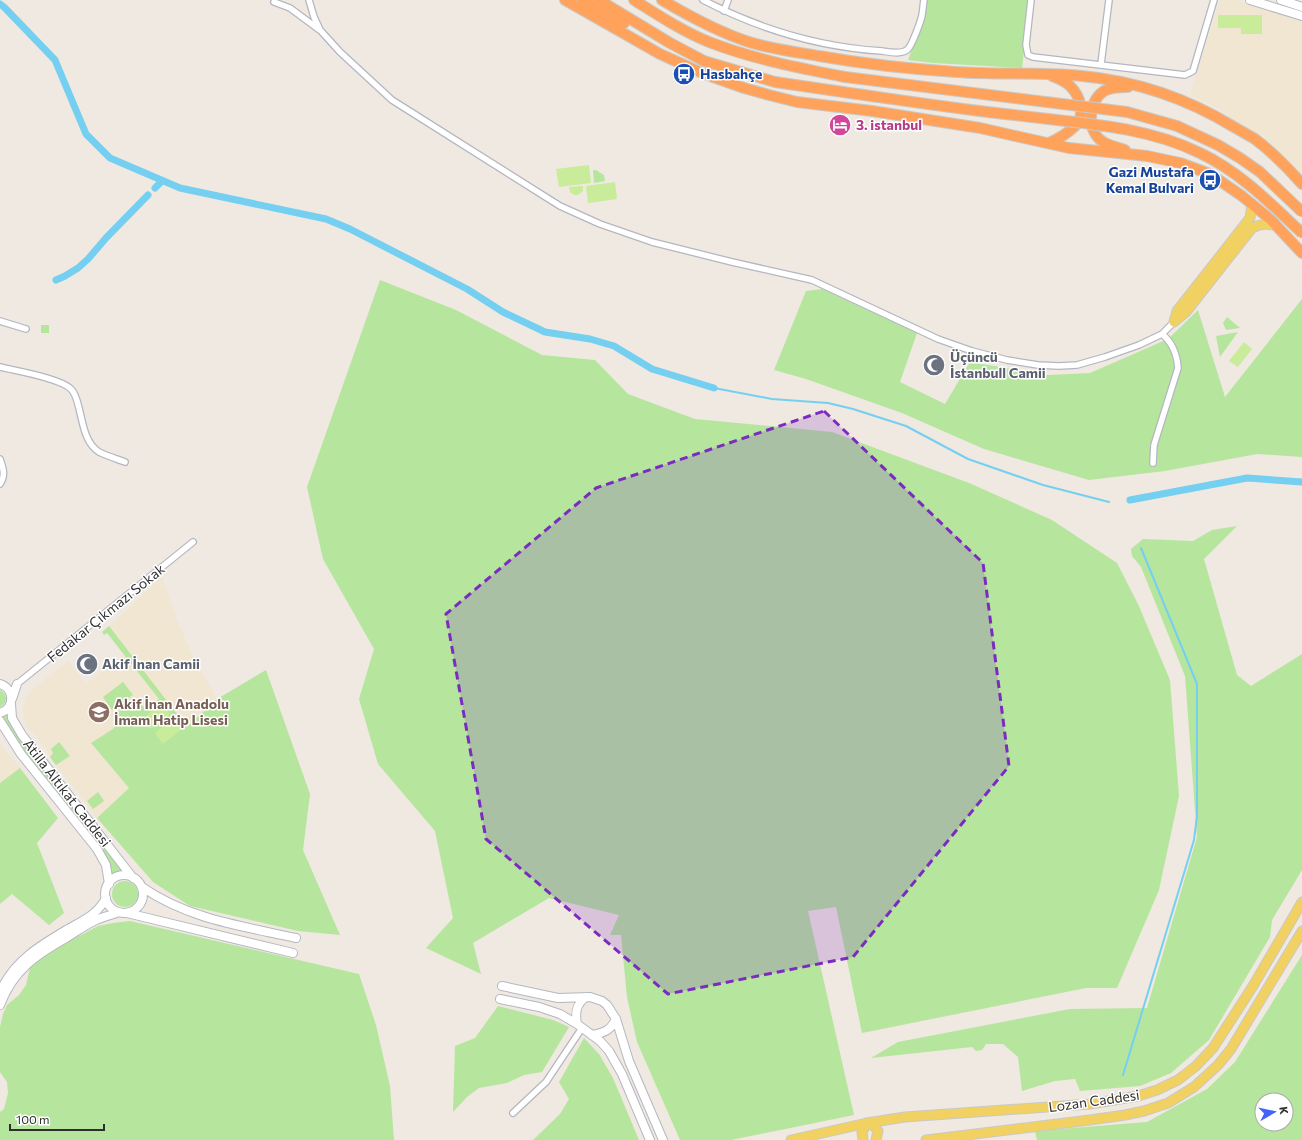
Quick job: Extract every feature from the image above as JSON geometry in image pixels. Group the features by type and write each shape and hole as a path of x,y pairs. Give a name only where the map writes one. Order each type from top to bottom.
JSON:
{"highway":[{"path":"565,0 660,54 702,73 744,88 798,102 872,111 980,128 1081,149 1147,156"},
{"path":"582,0 628,25 670,43"},
{"path":"599,0 670,43 704,61 775,82 1000,114 1108,126 1143,132 1177,143 1224,166 1249,184 1302,233"},
{"path":"634,0 680,28 708,41 776,63 845,77 1127,112 1170,124 1218,145 1240,158 1260,172 1302,212"},
{"path":"662,0 685,14 748,42 793,52 858,63 956,72 1084,76 1148,88 1186,102 1216,116 1255,139 1302,184"},
{"path":"1047,74 1065,82 1071,87 1079,100 1081,109 1076,126 1049,143"},
{"path":"1148,88 1118,87 1105,91 1096,98 1092,105 1092,128 1104,143 1147,156 1180,163 1210,174 1252,204 1302,253"}],"main road":[{"path":"1174,322 1177,311 1250,218 1252,204"},
{"path":"1174,322 1186,312 1252,228 1269,223 1276,226"},
{"name":"Lozan Caddesi","path":"791,1140 905,1117 1090,1104 1138,1096 1157,1090 1178,1080 1196,1066 1213,1048 1253,986 1302,902"},
{"name":"Lozan Caddesi","path":"926,1140 1125,1116 1168,1103 1194,1087 1218,1065 1231,1049 1302,931"},
{"path":"863,1140 862,1132 867,1124 874,1126 878,1131 876,1140"}],"street":[{"path":"309,0 314,17 321,32"},
{"path":"703,0 783,34 821,44 876,51 903,52 908,49 912,43 922,15 924,0"},
{"path":"724,10 728,0"},
{"path":"1031,0 1026,44 1028,55 1033,57 1186,75 1193,71 1214,0"},
{"path":"1101,64 1109,0"},
{"path":"1250,0 1299,15 1301,6 1280,0"},
{"path":"274,2 290,8 321,32 340,52 392,100 560,206 600,224 652,242 812,280 938,339 972,351 1007,360 1038,365 1077,365 1139,345 1162,334 1174,322"},
{"path":"0,320 26,329"},
{"path":"1153,463 1154,445 1178,368 1174,348 1162,334"},
{"path":"0,366 49,379 67,386 76,396 87,439 93,448 100,453 125,462"},
{"path":"0,459 4,477 0,484"},
{"name":"Fedakar Çıkmazı Sokak","path":"17,684 193,542"},
{"path":"0,713 6,710 17,684 1,684"},
{"path":"1,684 9,690 11,701"},
{"name":"Atilla Altıkat Caddesi","path":"11,701 12,718 22,735 134,878"},
{"name":"Atilla Altıkat Caddesi","path":"0,721 22,754 97,849 106,865 109,884"},
{"path":"293,952 123,912 111,907 106,898 106,890 114,878 129,876 134,878 142,887 175,906 200,916 296,938"},
{"path":"0,1004 13,979 29,962 44,951 95,920 123,912 134,911 141,904 143,896 142,887"},
{"path":"0,992 10,974 26,957 41,945 98,911 106,898"},
{"path":"502,986 558,998 586,997 602,1001 608,1005 616,1019 629,1061 663,1140"},
{"path":"580,1026 576,1018 577,1008 579,1003 586,997"},
{"path":"500,999 550,1010 560,1014 592,1035 609,1051 615,1061 634,1100 650,1140"},
{"path":"592,1035 611,1028 616,1019"},
{"path":"513,1113 546,1082 580,1026"}],"highlighted area":[{"path":"824,411 983,563 1009,766 853,957 668,994 486,839 446,614 596,488"}],"shaded area":[{"path":"1220,0 1236,0 1302,19 1302,176 1250,132 1219,109 1190,95"},
{"path":"162,577 179,625 195,660 217,699 187,727 91,744 129,788 97,818 56,765 33,731 29,730 26,725 23,707 27,694 68,661 85,684 128,651 109,626"},
{"path":"0,744 20,768 0,783"}],"green space":[{"path":"926,0 1030,0 1022,68 933,63 908,60 924,18"},
{"path":"1218,15 1262,15 1262,34 1241,34 1241,28 1218,28"},
{"path":"589,165 591,183 559,187 556,169"},
{"path":"593,170 596,170 604,175 605,181 594,183"},
{"path":"615,182 617,199 588,203 586,186"},
{"path":"583,186 583,191 578,195 574,195 570,192 569,187"},
{"path":"380,280 456,310 542,355 595,360 628,394 695,419 832,432 969,483 1052,520 1117,563 1138,604 1170,680 1179,796 1159,890 1117,988 1086,988 862,1033 836,907 808,911 854,1115 731,1140 680,1140 637,1042 627,997 621,935 610,935 619,915 549,898 473,943 481,974 426,948 453,918 435,831 378,764 359,699 374,649 323,559 307,487"},
{"path":"822,289 917,333 900,382 945,404 970,362 1048,375 1090,373 1168,339 1198,310 1225,397 1302,299 1302,457 1257,454 1165,471 1089,480 984,449 902,413 806,379 774,370 806,291"},
{"path":"1227,317 1240,328 1226,330 1223,323"},
{"path":"41,325 49,325 49,333 41,333"},
{"path":"1238,332 1220,357 1216,336"},
{"path":"1244,342 1252,349 1238,367 1229,361"},
{"path":"1237,526 1204,559 1237,675 1251,686 1302,654 1302,870 1272,920 1270,937 1209,1040 1171,1073 1140,1086 1080,1091 1075,1079 1055,1081 1022,1091 1018,1057 1003,1044 986,1044 982,1050 976,1051 972,1047 871,1058 898,1042 1070,1009 1147,1008 1197,837 1185,676 1141,567 1132,556 1131,549 1143,539 1193,541 1212,530"},
{"path":"109,626 187,727 217,699 266,670 310,794 303,850 340,935 298,931 190,906 153,882 97,818 129,788 91,743 113,729 119,721 115,714 136,699 145,709 159,699 107,633 104,635 102,632"},
{"path":"123,682 133,695 112,710 103,697"},
{"path":"0,690 6,696 6,701 0,707"},
{"path":"162,703 170,714 151,729 143,718"},
{"path":"8,714 125,872 112,876 111,867 103,850 22,748 2,717"},
{"path":"173,718 182,729 163,744 155,733"},
{"path":"59,742 70,756 56,765 50,757 53,753 51,749"},
{"path":"20,768 58,818 37,843 64,913 49,925 12,894 0,904 0,783"},
{"path":"98,792 104,801 93,809 87,801"},
{"path":"125,881 134,885 138,894 134,903 125,907 116,903 112,894 116,885"},
{"path":"130,921 359,974 376,1025 390,1086 394,1140 0,1140 0,1112 4,1109 8,1093 7,1082 0,1072 0,1027 7,1005 19,995 26,985 30,968 38,959 98,926"},
{"path":"1302,955 1302,1140 1037,1140 1035,1131 1147,1122 1207,1089 1235,1062"},
{"path":"498,1006 553,1020 569,1027 542,1072 524,1075 507,1083 479,1088 467,1097 453,1112 455,1046 475,1038"},
{"path":"584,1038 599,1054 613,1078 639,1140 533,1140 560,1114 569,1099 559,1082"}],"waterway":[{"path":"0,4 55,60 86,134 110,158 180,188 326,219 350,229 467,289 503,312 545,332 590,339 614,346 652,369 714,388"},
{"path":"155,188 162,181"},
{"path":"56,280 78,268 88,259 106,238 148,195"},
{"path":"714,388 772,399 828,403 853,409 906,426 968,459 1043,485 1109,502"},
{"path":"1130,500 1247,478 1302,482"},
{"path":"1123,1075 1194,840 1197,816 1197,684 1141,548"}],"place":[{"name":"Hasbahçe","path":"684,74"},
{"name":"3. istanbul","path":"840,125"},
{"name":"Gazi Mustafa Kemal Bulvari","path":"1210,180"},
{"name":"Üçüncü İstanbull Camii","path":"934,365"},
{"name":"Akif İnan Camii","path":"87,664"},
{"name":"Akif İnan Anadolu İmam Hatip Lisesi","path":"99,712"}]}
